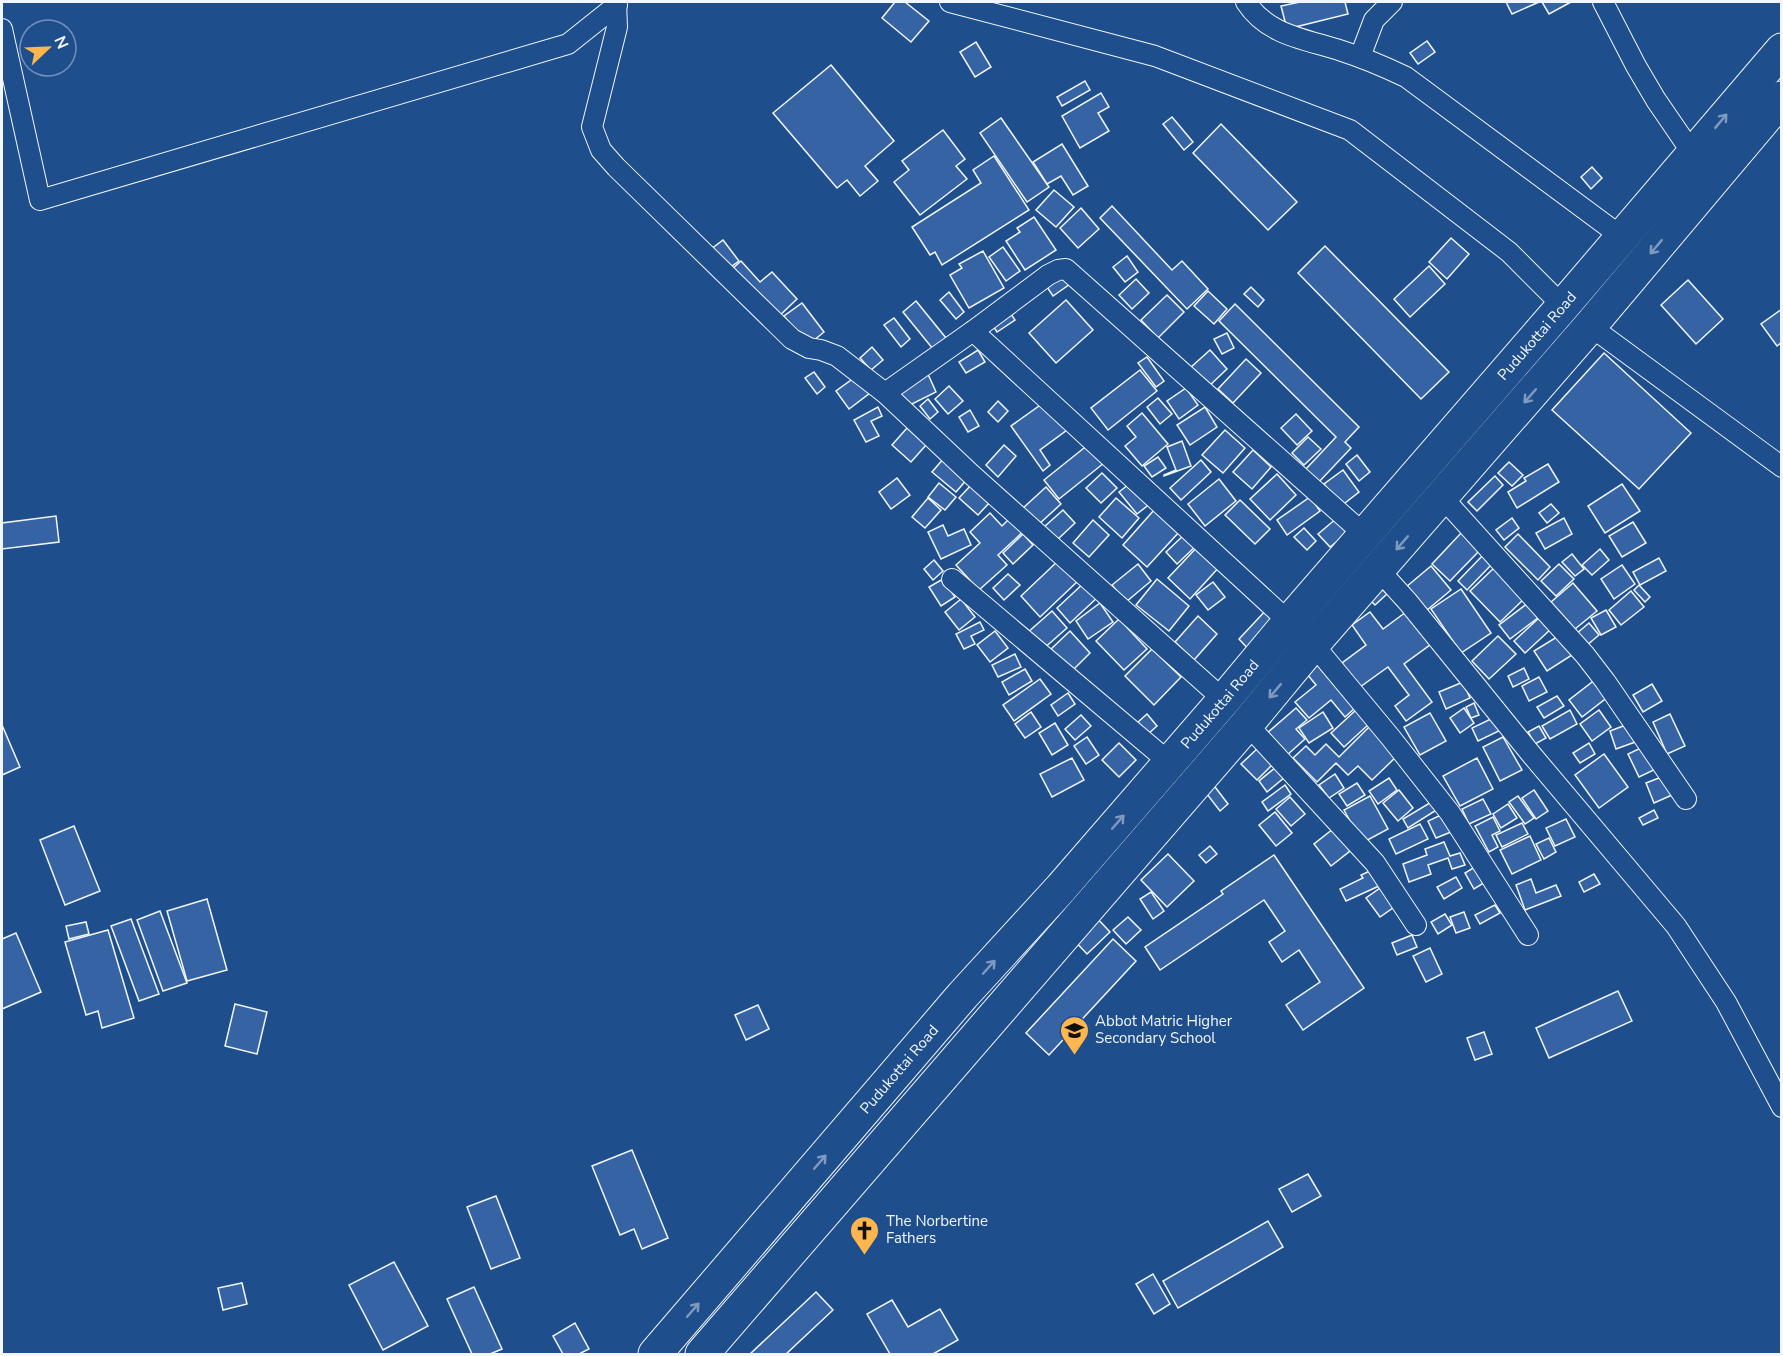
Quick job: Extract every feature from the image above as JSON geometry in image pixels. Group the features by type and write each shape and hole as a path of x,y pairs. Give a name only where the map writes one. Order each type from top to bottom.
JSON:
{"highway":[{"name":"Pudukottai Road","path":"654,1354 963,995 1061,888 1170,763 1782,50"},
{"path":"702,1354 1247,724 1313,644 1590,327 1782,98"},
{"path":"963,995 993,1018"}],"street":[{"path":"950,2 1155,56 1350,130 1509,252 1563,306"},
{"path":"1246,2 1269,26 1292,38 1360,57 1406,77 1622,237"},
{"path":"1360,57 1374,20 1392,2"},
{"path":"1603,2 1641,75 1693,154"},
{"path":"2,29 40,200 568,44 616,3"},
{"path":"616,3 617,27 592,127 601,150 792,339 809,348 837,356 885,393 972,475 1224,700"},
{"path":"885,393 1048,275 1066,269 1365,535"},
{"path":"1590,327 1782,467"},
{"path":"973,331 1313,644 1450,813 1528,935"},
{"path":"1442,497 1585,656 1605,681 1686,799"},
{"path":"1379,570 1676,926 1726,1002 1782,1107"},
{"path":"951,579 1170,763"},
{"path":"1247,724 1375,863 1416,925"}],"building":[{"path":"895,2 905,2 929,21 911,42 882,18"},
{"path":"1300,2 1345,2 1348,14 1287,29 1281,6"},
{"path":"1506,2 1539,2 1512,14"},
{"path":"1542,2 1571,2 1549,14"},
{"path":"1427,41 1435,52 1418,64 1410,53"},
{"path":"976,42 991,67 975,77 960,52"},
{"path":"831,65 894,141 865,166 878,181 860,196 847,180 837,188 773,113"},
{"path":"1085,81 1090,90 1062,106 1057,97"},
{"path":"1101,93 1109,107 1098,113 1109,131 1080,148 1062,116"},
{"path":"1172,117 1193,142 1184,150 1163,124"},
{"path":"1001,118 1049,187 1027,202 980,133"},
{"path":"1221,124 1297,202 1268,230 1193,153"},
{"path":"943,130 965,159 956,166 967,179 920,215 894,182 909,170 902,161"},
{"path":"1062,144 1088,186 1073,195 1061,176 1047,184 1033,162"},
{"path":"994,156 1029,210 942,265 935,252 930,255 912,227 981,183 973,170"},
{"path":"1592,167 1602,178 1591,189 1581,177"},
{"path":"1054,190 1074,207 1056,227 1036,210"},
{"path":"1112,206 1172,270 1182,261 1208,289 1187,309 1100,218"},
{"path":"1081,208 1099,229 1078,248 1060,228"},
{"path":"1034,217 1056,250 1025,270 1006,241 1020,232 1017,228"},
{"path":"1451,238 1469,254 1447,279 1429,262"},
{"path":"723,240 739,261 725,271 710,250"},
{"path":"1325,246 1449,372 1421,399 1298,273"},
{"path":"1003,247 1020,271 1006,281 989,257"},
{"path":"983,251 1004,288 969,308 950,275 962,268 959,264"},
{"path":"1127,256 1138,272 1125,282 1113,267"},
{"path":"741,261 760,282 772,272 797,299 775,320 730,271"},
{"path":"1429,266 1445,284 1410,317 1394,299"},
{"path":"1062,272 1070,284 1053,296 1045,284"},
{"path":"1136,279 1149,293 1132,309 1119,295"},
{"path":"1688,280 1723,319 1696,344 1661,305"},
{"path":"1251,287 1264,300 1258,307 1244,294"},
{"path":"1208,291 1227,309 1214,324 1194,306"},
{"path":"949,292 964,312 956,319 940,300"},
{"path":"1167,295 1184,312 1158,338 1141,320"},
{"path":"1066,300 1093,330 1056,363 1029,333"},
{"path":"916,301 946,338 933,349 903,312"},
{"path":"802,303 824,332 807,346 784,316"},
{"path":"1235,304 1359,427 1345,442 1351,448 1318,483 1305,470 1336,437 1219,321"},
{"path":"1782,309 1782,342 1777,346 1761,324"},
{"path":"1009,311 1015,320 997,332 991,323"},
{"path":"894,318 910,339 901,347 884,325"},
{"path":"1227,333 1234,348 1222,354 1214,339"},
{"path":"872,347 883,360 871,370 860,358"},
{"path":"978,350 985,362 966,373 959,362"},
{"path":"1210,350 1227,369 1208,387 1190,368"},
{"path":"1604,353 1691,433 1639,489 1552,410"},
{"path":"1147,357 1164,381 1156,387 1138,363"},
{"path":"1246,359 1261,373 1233,403 1218,389"},
{"path":"1140,370 1157,391 1108,430 1091,408"},
{"path":"814,372 825,387 817,394 805,378"},
{"path":"927,372 936,392 906,407 897,388"},
{"path":"858,375 870,393 849,409 836,391"},
{"path":"949,386 963,401 948,414 935,399"},
{"path":"1186,388 1198,405 1179,419 1167,401"},
{"path":"1158,398 1172,414 1160,424 1147,407"},
{"path":"928,399 938,412 930,419 920,406"},
{"path":"998,401 1008,411 998,422 988,412"},
{"path":"1046,401 1067,430 1040,450 1050,465 1043,471 1011,426"},
{"path":"878,407 882,416 871,421 879,436 866,442 854,420"},
{"path":"1205,407 1217,427 1190,445 1177,425"},
{"path":"970,410 979,426 968,432 959,417"},
{"path":"1142,413 1168,444 1142,466 1125,446 1136,437 1127,426"},
{"path":"1296,414 1312,431 1297,445 1281,428"},
{"path":"907,428 926,445 911,462 892,445"},
{"path":"1225,430 1245,448 1223,473 1202,455"},
{"path":"1308,437 1321,449 1304,465 1292,453"},
{"path":"1182,441 1191,466 1164,476 1176,470 1167,447"},
{"path":"1089,444 1104,463 1059,499 1044,480"},
{"path":"1004,445 1016,456 998,477 986,465"},
{"path":"1253,450 1271,467 1252,489 1233,472"},
{"path":"1357,455 1370,472 1359,481 1346,464"},
{"path":"1158,457 1166,468 1152,477 1144,466"},
{"path":"944,458 968,478 956,492 932,472"},
{"path":"1201,460 1211,472 1181,500 1170,488"},
{"path":"1509,462 1523,475 1512,486 1498,473"},
{"path":"1548,464 1559,482 1517,508 1508,492 1526,481 1524,478"},
{"path":"1343,470 1359,492 1341,506 1324,484"},
{"path":"1102,473 1117,488 1101,503 1086,488"},
{"path":"1277,474 1296,495 1270,520 1250,499"},
{"path":"1495,476 1503,485 1477,511 1468,502"},
{"path":"897,478 910,495 891,509 879,492"},
{"path":"1219,479 1236,501 1205,526 1188,504"},
{"path":"1133,481 1151,503 1137,514 1119,492"},
{"path":"939,483 956,497 945,510 928,497"},
{"path":"972,484 990,502 978,515 959,498"},
{"path":"1622,484 1640,511 1605,533 1588,506"},
{"path":"1046,487 1061,504 1038,525 1022,509"},
{"path":"1310,497 1320,511 1287,535 1277,520"},
{"path":"928,498 941,510 925,528 912,517"},
{"path":"1116,498 1139,518 1122,538 1099,517"},
{"path":"1240,500 1270,529 1255,544 1225,515"},
{"path":"1551,504 1559,513 1547,523 1539,513"},
{"path":"1155,509 1180,531 1147,567 1123,545"},
{"path":"1063,510 1075,523 1057,540 1044,527"},
{"path":"990,513 1002,526 1013,515 1026,529 998,555 1007,565 979,590 956,565 980,543 970,532"},
{"path":"56,516 59,542 2,549 2,523"},
{"path":"1337,518 1349,532 1330,547 1318,534"},
{"path":"1512,518 1519,528 1504,540 1496,530"},
{"path":"1564,518 1572,534 1545,549 1536,533"},
{"path":"1093,520 1109,535 1089,557 1073,543"},
{"path":"1633,522 1646,543 1622,557 1609,536"},
{"path":"943,525 948,536 964,529 971,545 941,559 928,532"},
{"path":"1304,528 1316,541 1307,550 1294,537"},
{"path":"1187,532 1198,544 1177,564 1166,552"},
{"path":"1462,532 1480,550 1450,581 1432,564"},
{"path":"1023,534 1033,545 1013,564 1003,553"},
{"path":"1518,534 1550,567 1538,580 1505,547"},
{"path":"1200,544 1222,564 1190,599 1168,578"},
{"path":"1600,549 1609,560 1592,575 1582,565"},
{"path":"1572,554 1584,569 1575,576 1562,562"},
{"path":"1483,555 1492,564 1467,590 1458,581"},
{"path":"1659,558 1666,571 1640,585 1633,572"},
{"path":"1060,559 1079,580 1040,617 1021,596"},
{"path":"934,560 943,571 933,580 924,569"},
{"path":"1138,564 1151,581 1126,602 1112,585"},
{"path":"1559,564 1574,579 1556,596 1541,581"},
{"path":"1622,565 1635,584 1614,599 1601,579"},
{"path":"1431,566 1451,590 1426,611 1406,587"},
{"path":"1495,567 1524,599 1500,622 1470,591"},
{"path":"1008,574 1020,585 1004,600 993,588"},
{"path":"943,579 955,597 941,606 929,587"},
{"path":"1157,579 1189,606 1169,631 1136,605"},
{"path":"1086,581 1099,596 1070,623 1057,608"},
{"path":"1213,582 1225,597 1208,610 1196,595"},
{"path":"1375,582 1387,594 1375,605 1363,593"},
{"path":"1573,583 1597,611 1575,629 1551,602"},
{"path":"1639,585 1650,597 1645,602 1634,590"},
{"path":"1461,589 1491,633 1461,653 1431,609"},
{"path":"1631,591 1644,607 1621,625 1609,610"},
{"path":"961,599 975,617 959,630 945,612"},
{"path":"1100,603 1113,622 1088,639 1076,621"},
{"path":"1528,603 1539,617 1510,639 1499,625"},
{"path":"1268,608 1280,621 1251,652 1239,639"},
{"path":"1410,609 1434,642 1404,664 1432,702 1406,721 1395,706 1409,695 1388,667 1360,687 1342,663 1366,645 1352,625 1370,612 1383,629"},
{"path":"1606,610 1616,627 1601,635 1591,618"},
{"path":"1052,611 1067,628 1042,650 1027,633"},
{"path":"1198,616 1217,634 1194,660 1175,642"},
{"path":"1540,617 1551,629 1525,653 1514,641"},
{"path":"1119,619 1147,649 1124,670 1096,641"},
{"path":"980,622 984,630 971,636 975,644 964,649 956,634"},
{"path":"1589,623 1599,635 1586,646 1576,634"},
{"path":"995,631 1008,648 990,662 977,645"},
{"path":"1070,631 1090,653 1071,672 1050,650"},
{"path":"1560,635 1572,655 1547,671 1534,651"},
{"path":"1498,636 1516,654 1489,679 1472,661"},
{"path":"1152,649 1181,677 1154,705 1125,676"},
{"path":"1015,654 1021,667 998,677 992,665"},
{"path":"1313,660 1354,709 1345,717 1331,700 1309,718 1295,702 1316,685 1302,668"},
{"path":"1524,668 1529,679 1513,687 1508,676"},
{"path":"1025,669 1032,681 1009,695 1002,682"},
{"path":"1539,677 1547,692 1529,701 1522,686"},
{"path":"1040,679 1051,694 1014,721 1003,705"},
{"path":"1596,679 1609,696 1582,717 1569,700"},
{"path":"1463,682 1470,698 1446,709 1439,692"},
{"path":"1652,684 1662,701 1643,712 1633,695"},
{"path":"1068,693 1075,704 1058,716 1051,705"},
{"path":"1557,696 1564,706 1544,718 1537,707"},
{"path":"1474,703 1479,715 1471,718 1466,707"},
{"path":"1296,708 1307,720 1296,729 1305,739 1286,756 1267,733"},
{"path":"1464,708 1474,723 1460,733 1450,718"},
{"path":"1356,710 1369,724 1344,747 1331,733"},
{"path":"1570,710 1577,724 1550,739 1542,726"},
{"path":"1599,710 1611,727 1592,741 1580,724"},
{"path":"1031,712 1041,727 1025,738 1015,724"},
{"path":"1323,712 1333,728 1309,743 1299,728"},
{"path":"1430,713 1446,741 1420,755 1404,727"},
{"path":"1147,714 1157,726 1148,734 1138,722"},
{"path":"1670,714 1685,746 1667,754 1653,722"},
{"path":"1081,715 1091,726 1075,740 1065,729"},
{"path":"1497,716 1503,729 1478,741 1472,728"},
{"path":"1055,723 1068,745 1052,755 1039,733"},
{"path":"1631,723 1638,741 1616,749 1610,731"},
{"path":"2,725 20,767 2,775"},
{"path":"1370,726 1397,756 1372,780 1358,766 1348,775 1336,763 1317,782 1293,758 1306,746 1315,755 1326,744 1339,757"},
{"path":"1539,726 1546,738 1535,744 1528,732"},
{"path":"1087,737 1099,755 1086,764 1074,746"},
{"path":"1503,737 1522,770 1500,781 1483,747"},
{"path":"1119,743 1136,760 1119,777 1102,760"},
{"path":"1589,743 1595,754 1580,763 1573,753"},
{"path":"1647,745 1658,768 1639,777 1628,754"},
{"path":"1259,747 1274,763 1257,780 1241,764"},
{"path":"1604,754 1628,787 1599,808 1575,775"},
{"path":"1072,758 1084,780 1052,797 1040,774"},
{"path":"1477,758 1493,789 1460,806 1443,776"},
{"path":"1276,767 1285,777 1267,792 1259,781"},
{"path":"1335,774 1344,788 1329,798 1319,785"},
{"path":"1664,776 1672,795 1654,803 1646,783"},
{"path":"1389,778 1397,790 1378,804 1369,791"},
{"path":"1212,783 1228,804 1220,811 1203,789"},
{"path":"1357,783 1365,795 1347,806 1339,794"},
{"path":"1285,785 1291,794 1268,811 1262,802"},
{"path":"1399,790 1413,808 1398,821 1383,803"},
{"path":"1534,790 1548,811 1536,819 1522,798"},
{"path":"1370,796 1388,829 1362,843 1344,810"},
{"path":"1518,796 1534,818 1525,824 1509,802"},
{"path":"1290,797 1305,814 1291,826 1276,809"},
{"path":"1483,799 1491,814 1469,824 1462,809"},
{"path":"1433,801 1438,809 1408,828 1403,819"},
{"path":"1508,804 1517,818 1501,828 1493,814"},
{"path":"1654,810 1658,818 1643,825 1639,818"},
{"path":"1275,812 1292,833 1276,846 1259,825"},
{"path":"1443,814 1451,832 1436,838 1428,821"},
{"path":"1493,817 1500,831 1492,835 1498,847 1489,852 1475,826"},
{"path":"1566,819 1575,837 1555,846 1546,828"},
{"path":"1522,823 1528,834 1502,847 1496,835"},
{"path":"1420,824 1428,839 1396,854 1389,839"},
{"path":"74,826 100,891 65,905 40,840"},
{"path":"1333,829 1350,851 1331,866 1314,844"},
{"path":"1530,836 1541,860 1512,874 1500,850"},
{"path":"1549,838 1556,852 1544,859 1536,844"},
{"path":"1444,842 1450,856 1460,853 1465,865 1452,869 1448,858 1428,865 1431,874 1409,882 1403,864 1427,855 1425,849"},
{"path":"1210,846 1217,854 1206,863 1199,855"},
{"path":"1168,854 1194,881 1167,907 1141,880"},
{"path":"1274,855 1364,988 1303,1030 1286,1005 1320,982 1299,950 1282,962 1269,942 1285,931 1264,900 1160,970 1145,947 1223,894 1221,891"},
{"path":"1478,865 1487,881 1474,889 1465,873"},
{"path":"1372,870 1379,886 1346,901 1340,889 1363,878 1361,875"},
{"path":"1594,874 1600,884 1584,892 1579,882"},
{"path":"1456,877 1462,888 1444,899 1437,887"},
{"path":"1531,879 1536,893 1556,885 1561,896 1525,910 1516,885"},
{"path":"1383,886 1397,905 1380,917 1366,898"},
{"path":"1151,892 1164,911 1153,919 1140,899"},
{"path":"207,899 227,970 187,981 167,911"},
{"path":"1495,905 1500,913 1480,924 1475,915"},
{"path":"160,911 187,983 163,991 137,920"},
{"path":"1464,912 1470,928 1456,933 1450,917"},
{"path":"1445,914 1452,925 1438,934 1431,922"},
{"path":"1095,916 1110,932 1087,954 1072,938"},
{"path":"1128,917 1141,930 1126,944 1113,930"},
{"path":"131,919 159,994 139,1001 111,926"},
{"path":"86,922 89,934 69,939 66,926"},
{"path":"108,930 134,1018 102,1028 98,1011 86,1015 65,942"},
{"path":"16,933 41,992 2,1009 2,939"},
{"path":"1412,935 1417,947 1397,955 1392,943"},
{"path":"1113,939 1136,961 1049,1055 1026,1033"},
{"path":"1430,948 1442,974 1426,982 1413,956"},
{"path":"1618,991 1632,1021 1549,1058 1536,1028"},
{"path":"235,1004 267,1012 257,1054 225,1046"},
{"path":"758,1005 769,1029 746,1040 735,1015"},
{"path":"1484,1032 1492,1054 1475,1060 1467,1038"},
{"path":"632,1150 668,1238 642,1249 634,1229 620,1235 592,1166"},
{"path":"1308,1174 1321,1196 1292,1212 1279,1189"},
{"path":"496,1196 520,1258 491,1269 467,1207"},
{"path":"1268,1221 1283,1247 1178,1308 1163,1281"},
{"path":"394,1262 428,1326 383,1350 349,1285"},
{"path":"1153,1274 1170,1304 1154,1314 1136,1284"},
{"path":"242,1283 247,1304 223,1310 218,1288"},
{"path":"474,1287 502,1349 490,1354 472,1354 447,1299"},
{"path":"816,1292 833,1310 786,1354 750,1354"},
{"path":"892,1300 908,1327 940,1309 958,1340 933,1354 890,1354 867,1314"},
{"path":"575,1323 589,1349 579,1354 563,1354 553,1336"}],"place":[{"name":"Abbot Matric Higher Secondary School","path":"1074,1056"},
{"name":"The Norbertine Fathers","path":"865,1256"}]}
